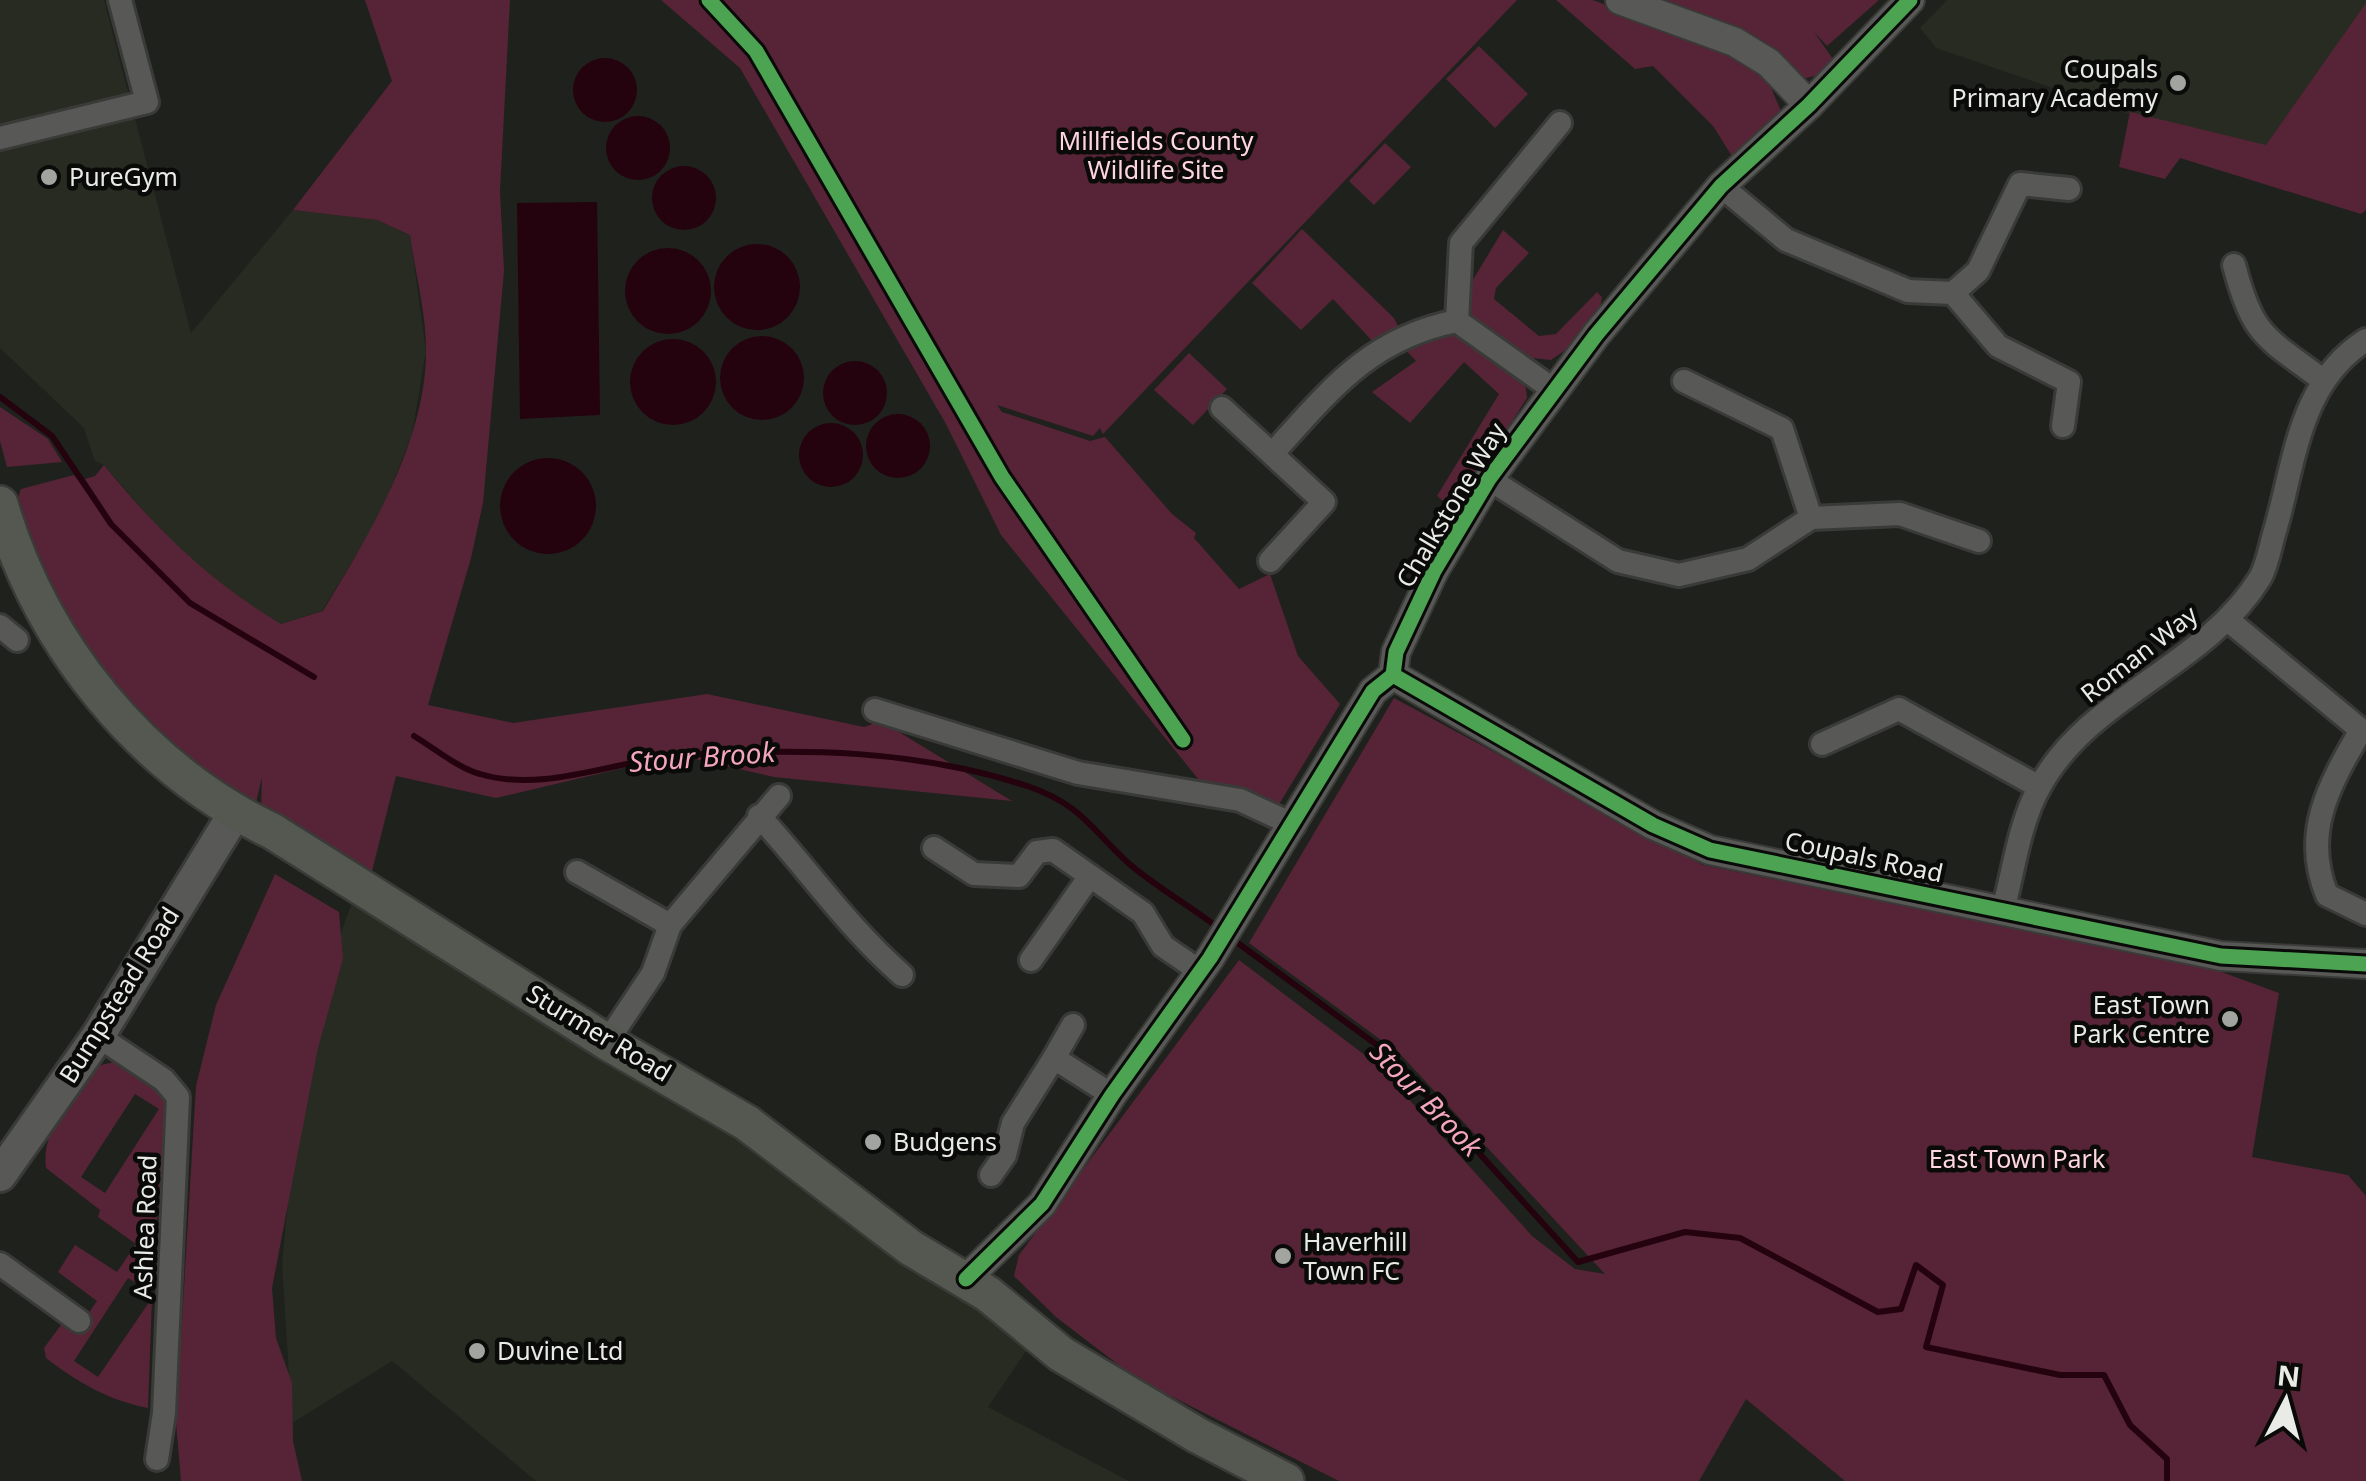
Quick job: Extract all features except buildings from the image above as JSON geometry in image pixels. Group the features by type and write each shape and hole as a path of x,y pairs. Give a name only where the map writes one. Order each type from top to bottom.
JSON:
{"main road":[{"name":"Sturmer Road","path":"0,504 11,542 52,628 102,697 156,753 235,813 272,831 607,1042 747,1123 912,1248 966,1280 1061,1354 1197,1435 1286,1481"},
{"name":"Bumpstead Road","path":"0,1175 98,1036 235,813"}],"street":[{"path":"0,138 147,102 120,0"},
{"path":"1620,0 1734,42 1769,64 1809,105"},
{"name":"Chalkstone Way","path":"966,1280 1042,1204 1112,1095 1206,965 1373,692 1392,676 1396,652 1434,572 1489,479 1554,390 1720,186 1809,105 1910,0"},
{"path":"1457,321 1460,243 1560,124"},
{"path":"1720,186 1786,240 1908,291 1952,293 1978,270 2020,184 2069,189"},
{"path":"2234,265 2246,312 2260,333 2324,380"},
{"path":"1952,293 1998,346 2069,382 2063,426"},
{"path":"1457,321 1554,390"},
{"path":"1274,453 1346,372 1399,338 1457,321"},
{"name":"Roman Way","path":"2002,910 2039,787 2066,750 2103,715 2184,659 2228,620 2262,575 2291,453 2324,380 2366,340"},
{"path":"1684,382 1782,429 1811,518"},
{"path":"1222,408 1324,502 1270,560"},
{"path":"1489,479 1618,561 1679,575 1748,559 1811,518 1900,514 1979,542"},
{"path":"2228,620 2364,731 2326,791 2316,843 2327,894 2366,914"},
{"name":"Coupals Road","path":"1392,676 1653,825 1710,850 2221,956 2366,964"},
{"path":"1822,744 1898,708 2039,787"},
{"path":"876,710 1078,773 1240,800 1294,825"},
{"path":"607,1042 653,973 670,926 779,796"},
{"path":"759,816 810,870 834,908 902,975"},
{"path":"934,848 974,874 1019,876 1037,852 1053,850 1143,912 1163,946 1206,965"},
{"path":"577,872 670,926"},
{"path":"1032,960 1090,876"},
{"path":"991,1175 1004,1155 1013,1123 1073,1025"},
{"name":"Ashlea Road","path":"98,1036 164,1080 178,1097 164,1413 157,1460"},
{"path":"1054,1058 1112,1095"},
{"path":"0,1264 79,1320"}],"shaded area":[{"path":"0,0 104,0 191,333 293,210 377,220 410,235 426,351 412,434 381,514 322,611 281,624 245,602 176,549 104,465 95,461 84,428 0,348"},
{"name":"Coupals Primary Academy","path":"1947,0 2366,0 2366,28 2298,172 1936,48 1920,28"},
{"path":"605,58 627,68 637,90 627,112 605,122 583,112 573,90 583,68"},
{"path":"638,116 660,126 670,148 660,170 638,180 616,170 606,148 616,126"},
{"path":"684,166 707,175 716,198 707,221 684,230 661,221 652,198 661,175"},
{"path":"597,202 600,415 520,419 517,203"},
{"path":"757,244 787,257 800,287 787,317 757,330 727,317 714,287 727,257"},
{"path":"668,248 698,261 711,291 698,321 668,334 638,321 625,291 638,261"},
{"path":"754,336 770,336 786,343 797,354 804,378 801,394 792,408 770,420 754,420 738,413 727,402 720,386 720,370 727,354 738,343"},
{"path":"673,339 703,352 716,382 703,412 673,425 643,412 630,382 643,352"},
{"path":"855,361 878,370 887,393 878,416 855,425 832,416 823,393 832,370"},
{"path":"898,414 920,424 930,446 920,468 898,478 876,468 866,446 876,424"},
{"path":"831,423 853,433 863,455 853,477 831,487 809,477 799,455 809,433"},
{"path":"548,458 567,461 582,472 593,487 593,525 582,540 567,551 548,554 529,551 514,540 503,525 500,506 503,487 514,472 529,461"},
{"path":"358,887 1037,1335 988,1407 1129,1481 536,1481 392,1361 292,1423 282,1263 305,1029"}],"green space":[{"path":"365,0 510,0 500,191 504,271 483,503 428,705 513,723 707,694 864,727 881,721 1012,801 774,777 678,755 496,798 396,776 371,875 261,810 262,777 255,807 219,784 184,757 120,692 66,619 45,580 20,514 21,489 74,475 126,542 85,479 95,476 104,465 185,552 230,590 281,624 323,611 376,519 406,453 424,384 426,349 410,235 377,220 293,210 392,81"},
{"name":"Millfields County Wildlife Site","path":"661,0 1517,0 1103,434 1100,428 1093,436 997,405 1002,412 1090,441 1105,437 1172,514 1196,533 1194,538 1239,589 1270,574 1298,656 1340,704 1278,806 1199,780 1001,535 946,424 740,68"},
{"path":"1556,0 1593,0 1725,50 1768,81 1781,111 1772,127 1735,161 1713,126 1653,66 1635,69"},
{"path":"1659,0 1879,0 1827,46 1814,32 1835,62 1823,74 1802,79 1738,29"},
{"path":"2366,3 2366,210 2361,214 2180,158 2165,179 2119,167 2130,112 2266,145"},
{"path":"1479,46 1528,94 1495,128 1446,79"},
{"path":"1385,143 1411,167 1374,205 1349,181"},
{"path":"1302,229 1394,318 1399,328 1375,344 1333,299 1301,330 1252,283"},
{"path":"1503,230 1529,253 1496,288 1494,299 1539,336 1556,334 1597,292 1602,297 1599,313 1567,349 1551,360 1532,358 1471,317 1468,288"},
{"path":"1449,335 1463,338 1524,376 1527,398 1455,511 1437,496 1499,394 1464,362 1410,423 1372,392 1416,361 1402,346"},
{"path":"1189,353 1227,389 1193,425 1154,390"},
{"path":"0,407 48,439 62,462 7,467 0,441"},
{"name":"East Town Park","path":"1394,698 1703,865 2208,967 2279,993 2252,1157 2348,1175 2366,1196 2366,1481 1845,1481 1746,1399 1699,1481 1339,1481 1137,1379 1056,1317 1014,1276 1019,1255 1239,960 1378,1065 1532,1236 1575,1269 1605,1274 1400,1054 1249,943"},
{"path":"275,874 339,912 343,959 318,1048 272,1288 276,1338 292,1383 293,1441 302,1481 181,1481 176,1422 196,1086 216,1005"},
{"path":"118,1061 163,1095 167,1105 151,1292 128,1278 74,1361 98,1377 152,1298 148,1408 120,1401 82,1383 46,1358 44,1348 64,1321 77,1330 97,1301 58,1272 75,1245 117,1272 136,1244 98,1217 100,1210 46,1168 53,1127 93,1067","holes":["135,1094 159,1109 105,1193 81,1177"]}],"waterway":[{"name":"Stour Brook","path":"0,397 52,436 111,524 190,603 314,677"},
{"name":"Stour Brook","path":"414,736 463,767 505,779 556,778 684,755 772,752 902,758 987,774 1061,801 1136,869 1217,927"},
{"name":"Stour Brook","path":"1231,938 1388,1053 1578,1262 1685,1232 1740,1238 1878,1312 1901,1309 1916,1265 1943,1285 1926,1347 2060,1375 2104,1375 2130,1425 2167,1459 2167,1481"}],"cycle path":[{"path":"709,0 756,51 1002,477 1183,740"},
{"path":"966,1279 1042,1204 1112,1095 1210,958 1373,691 1393,675 1396,652 1434,571 1489,479 1596,335 1721,186 1809,105 1910,0"},
{"path":"1393,675 1653,825 1710,850 2221,956 2366,964"}],"place":[{"name":"Coupals Primary Academy","path":"2178,83"},
{"name":"PureGym","path":"49,177"},
{"name":"East Town Park Centre","path":"2230,1019"},
{"name":"Budgens","path":"873,1142"},
{"name":"Haverhill Town FC","path":"1283,1256"},
{"name":"Duvine Ltd","path":"477,1351"}]}
